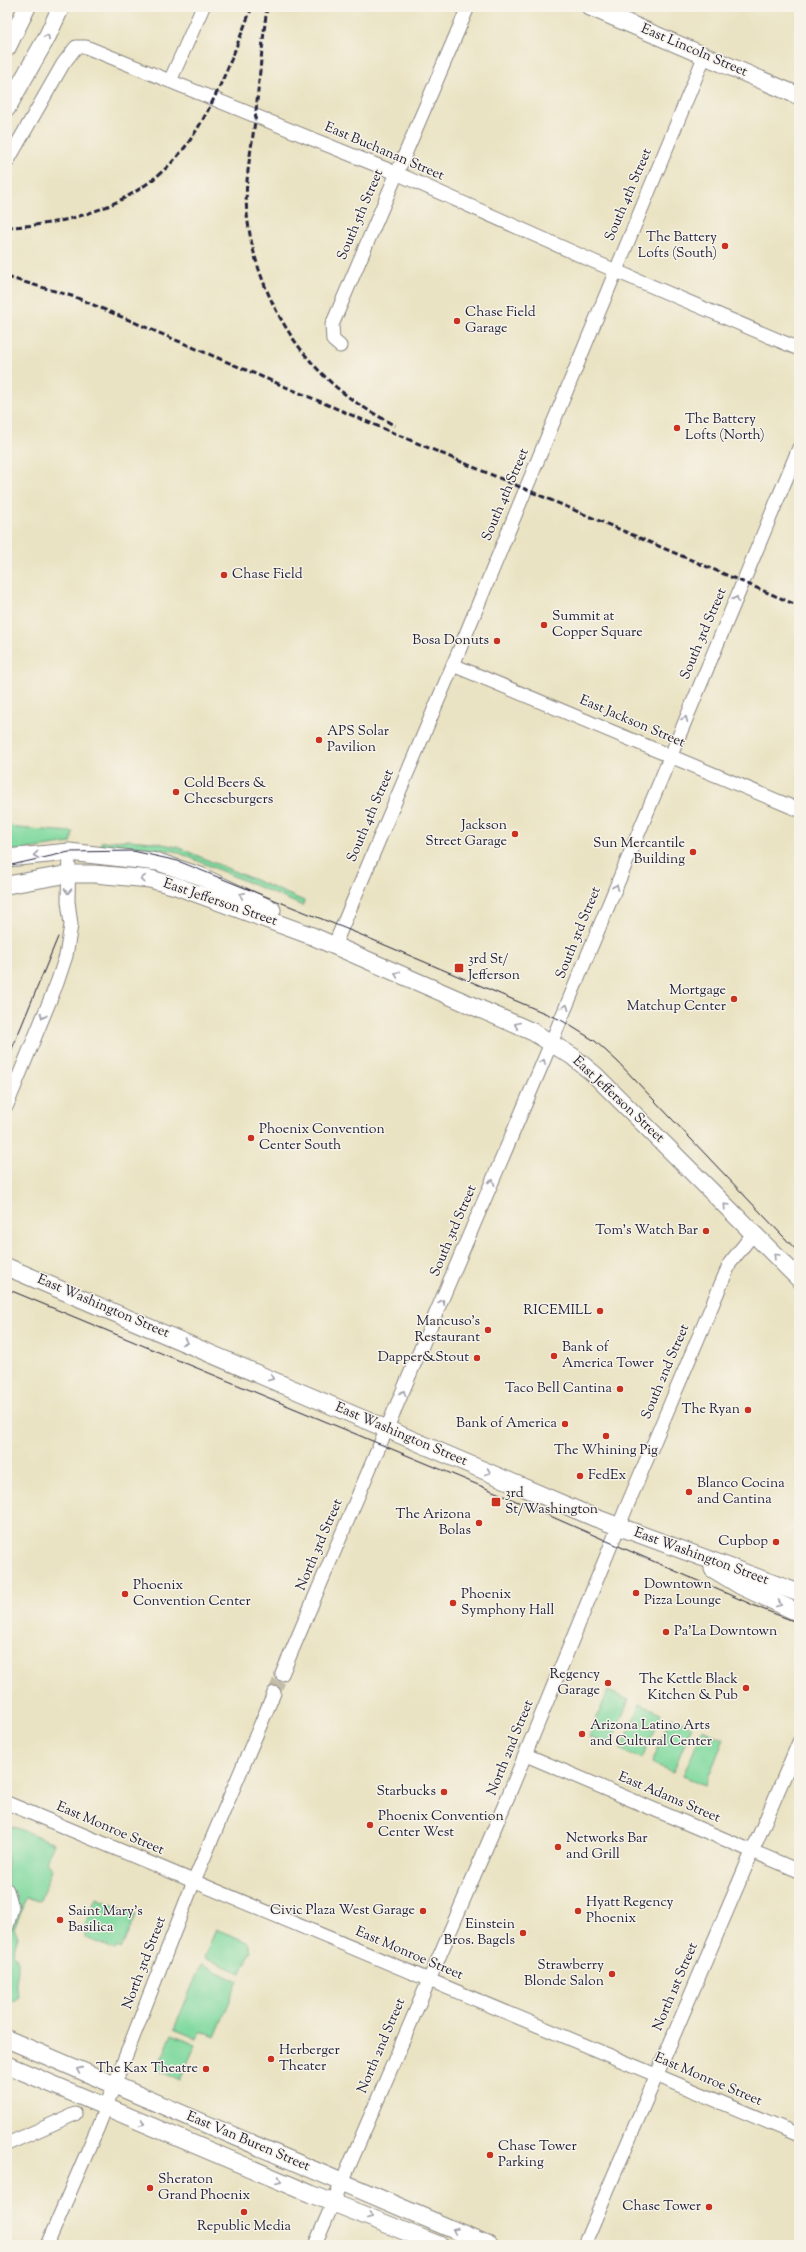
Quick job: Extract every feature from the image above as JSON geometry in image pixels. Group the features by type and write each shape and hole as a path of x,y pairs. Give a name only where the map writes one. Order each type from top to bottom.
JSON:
{"main road":[{"path":"7,48 27,7"},
{"path":"7,108 61,7"},
{"name":"East Lincoln Street","path":"590,7 799,96"},
{"name":"East Jefferson Street","path":"7,858 69,852 158,862 200,876 266,906 312,936"},
{"name":"East Jefferson Street","path":"7,885 68,874 94,874 150,879 176,886 312,936 533,1032 572,1056 595,1075 689,1167 753,1234 799,1279"},
{"name":"East Washington Street","path":"7,1266 618,1527 799,1593"},
{"path":"684,1550 741,1586 799,1613"},
{"name":"East Van Buren Street","path":"7,2039 489,2245"},
{"name":"East Van Buren Street","path":"7,2065 106,2108 440,2245"}],"street":[{"path":"170,81 203,7"},
{"name":"South 5th Street","path":"340,346 333,340 332,325 468,7"},
{"name":"East Buchanan Street","path":"7,162 63,64 76,47 86,47 396,173 615,270 799,349"},
{"name":"South 4th Street","path":"334,946 705,55"},
{"name":"South 3rd Street","path":"387,1429 551,1043 670,754 799,448"},
{"name":"East Jackson Street","path":"452,665 670,754 799,810"},
{"path":"7,1105 57,983 66,956 71,925 68,901 69,852"},
{"name":"South 2nd Street","path":"618,1527 730,1263 753,1234"},
{"name":"North 3rd Street","path":"282,1674 387,1429"},
{"name":"North 2nd Street","path":"315,2245 526,1755 618,1527"},
{"name":"North 3rd Street","path":"47,2245 106,2108 194,1881 274,1693"},
{"name":"North 1st Street","path":"584,2245 799,1742"},
{"name":"East Adams Street","path":"526,1755 799,1871"},
{"name":"East Monroe Street","path":"7,1803 799,2135"},
{"path":"7,1890 12,1907 10,1925"},
{"path":"7,2144 75,2114"}],"green space":[{"path":"7,824 17,828 73,832 71,843 7,852"},
{"path":"126,840 153,842 177,847 304,901 303,906 175,851 128,846 101,847 101,842"},
{"path":"608,1691 629,1700 610,1745 589,1737"},
{"path":"640,1704 661,1713 642,1759 621,1750"},
{"path":"670,1717 692,1726 673,1772 652,1763"},
{"path":"702,1730 724,1739 705,1785 683,1776"},
{"path":"7,1824 54,1843 46,1862 52,1870 40,1900 26,1898 14,1929 18,1936 13,1953 18,1966 16,1985 19,1997 7,2005"},
{"path":"96,1898 136,1915 121,1949 117,1947 115,1950 84,1937 86,1932 83,1930"},
{"path":"216,1929 247,1942 251,1951 241,1973 204,1958"},
{"path":"201,1965 238,1981 215,2037 201,2031 198,2039 174,2029"},
{"path":"172,2034 196,2044 180,2080 157,2070"}],"tunnel":[{"path":"274,1693 282,1674"}],"tram line":[{"path":"7,866 69,852 133,851 178,861 359,934 561,1020 595,1041 617,1061 799,1253"},
{"path":"7,1061 58,937"},
{"path":"7,1289 500,1494 762,1609 799,1623"}],"railway":[{"path":"7,227 35,225 89,213 114,203 138,190 160,174 179,154 205,116 227,70 252,7"},
{"path":"267,7 246,191 247,214 251,240 258,265 267,291 278,315 308,359 326,378 346,395 395,426"},
{"path":"7,277 75,297 799,606"}],"place":[{"name":"The Battery Lofts (South)","path":"725,246"},
{"name":"Chase Field Garage","path":"457,321"},
{"name":"The Battery Lofts (North)","path":"677,428"},
{"name":"Chase Field","path":"224,575"},
{"name":"Summit at Copper Square","path":"544,625"},
{"name":"Bosa Donuts","path":"497,641"},
{"name":"APS Solar Pavilion","path":"319,740"},
{"name":"Cold Beers & Cheeseburgers","path":"176,792"},
{"name":"Jackson Street Garage","path":"515,834"},
{"name":"Sun Mercantile Building","path":"693,852"},
{"name":"3rd St/ Jefferson","path":"459,968"},
{"name":"Mortgage Matchup Center","path":"734,999"},
{"name":"Phoenix Convention Center South","path":"251,1138"},
{"name":"Tom's Watch Bar","path":"706,1231"},
{"name":"RICEMILL","path":"600,1311"},
{"name":"Mancuso's Restaurant","path":"488,1330"},
{"name":"Bank of America Tower","path":"554,1356"},
{"name":"Dapper&Stout","path":"477,1358"},
{"name":"Taco Bell Cantina","path":"620,1389"},
{"name":"The Ryan","path":"748,1410"},
{"name":"Bank of America","path":"565,1424"},
{"name":"The Whining Pig","path":"606,1436"},
{"name":"FedEx","path":"580,1476"},
{"name":"Blanco Cocina and Cantina","path":"689,1492"},
{"name":"3rd St/Washington","path":"496,1502"},
{"name":"The Arizona Bolas","path":"479,1523"},
{"name":"Cupbop","path":"776,1542"},
{"name":"Downtown Pizza Lounge","path":"636,1593"},
{"name":"Phoenix Convention Center","path":"125,1594"},
{"name":"Phoenix Symphony Hall","path":"453,1603"},
{"name":"Pa'La Downtown","path":"666,1632"},
{"name":"Regency Garage","path":"608,1683"},
{"name":"The Kettle Black Kitchen & Pub","path":"746,1688"},
{"name":"Arizona Latino Arts and Cultural Center","path":"582,1734"},
{"name":"Starbucks","path":"444,1792"},
{"name":"Phoenix Convention Center West","path":"370,1825"},
{"name":"Networks Bar and Grill","path":"558,1847"},
{"name":"Civic Plaza West Garage","path":"423,1911"},
{"name":"Hyatt Regency Phoenix","path":"578,1911"},
{"name":"Saint Mary's Basilica","path":"60,1920"},
{"name":"Einstein Bros. Bagels","path":"523,1933"},
{"name":"Strawberry Blonde Salon","path":"612,1974"},
{"name":"Herberger Theater","path":"271,2059"},
{"name":"The Kax Theatre","path":"206,2069"},
{"name":"Chase Tower Parking","path":"490,2155"},
{"name":"Sheraton Grand Phoenix","path":"150,2188"},
{"name":"Chase Tower","path":"709,2207"},
{"name":"Republic Media","path":"244,2212"}]}
